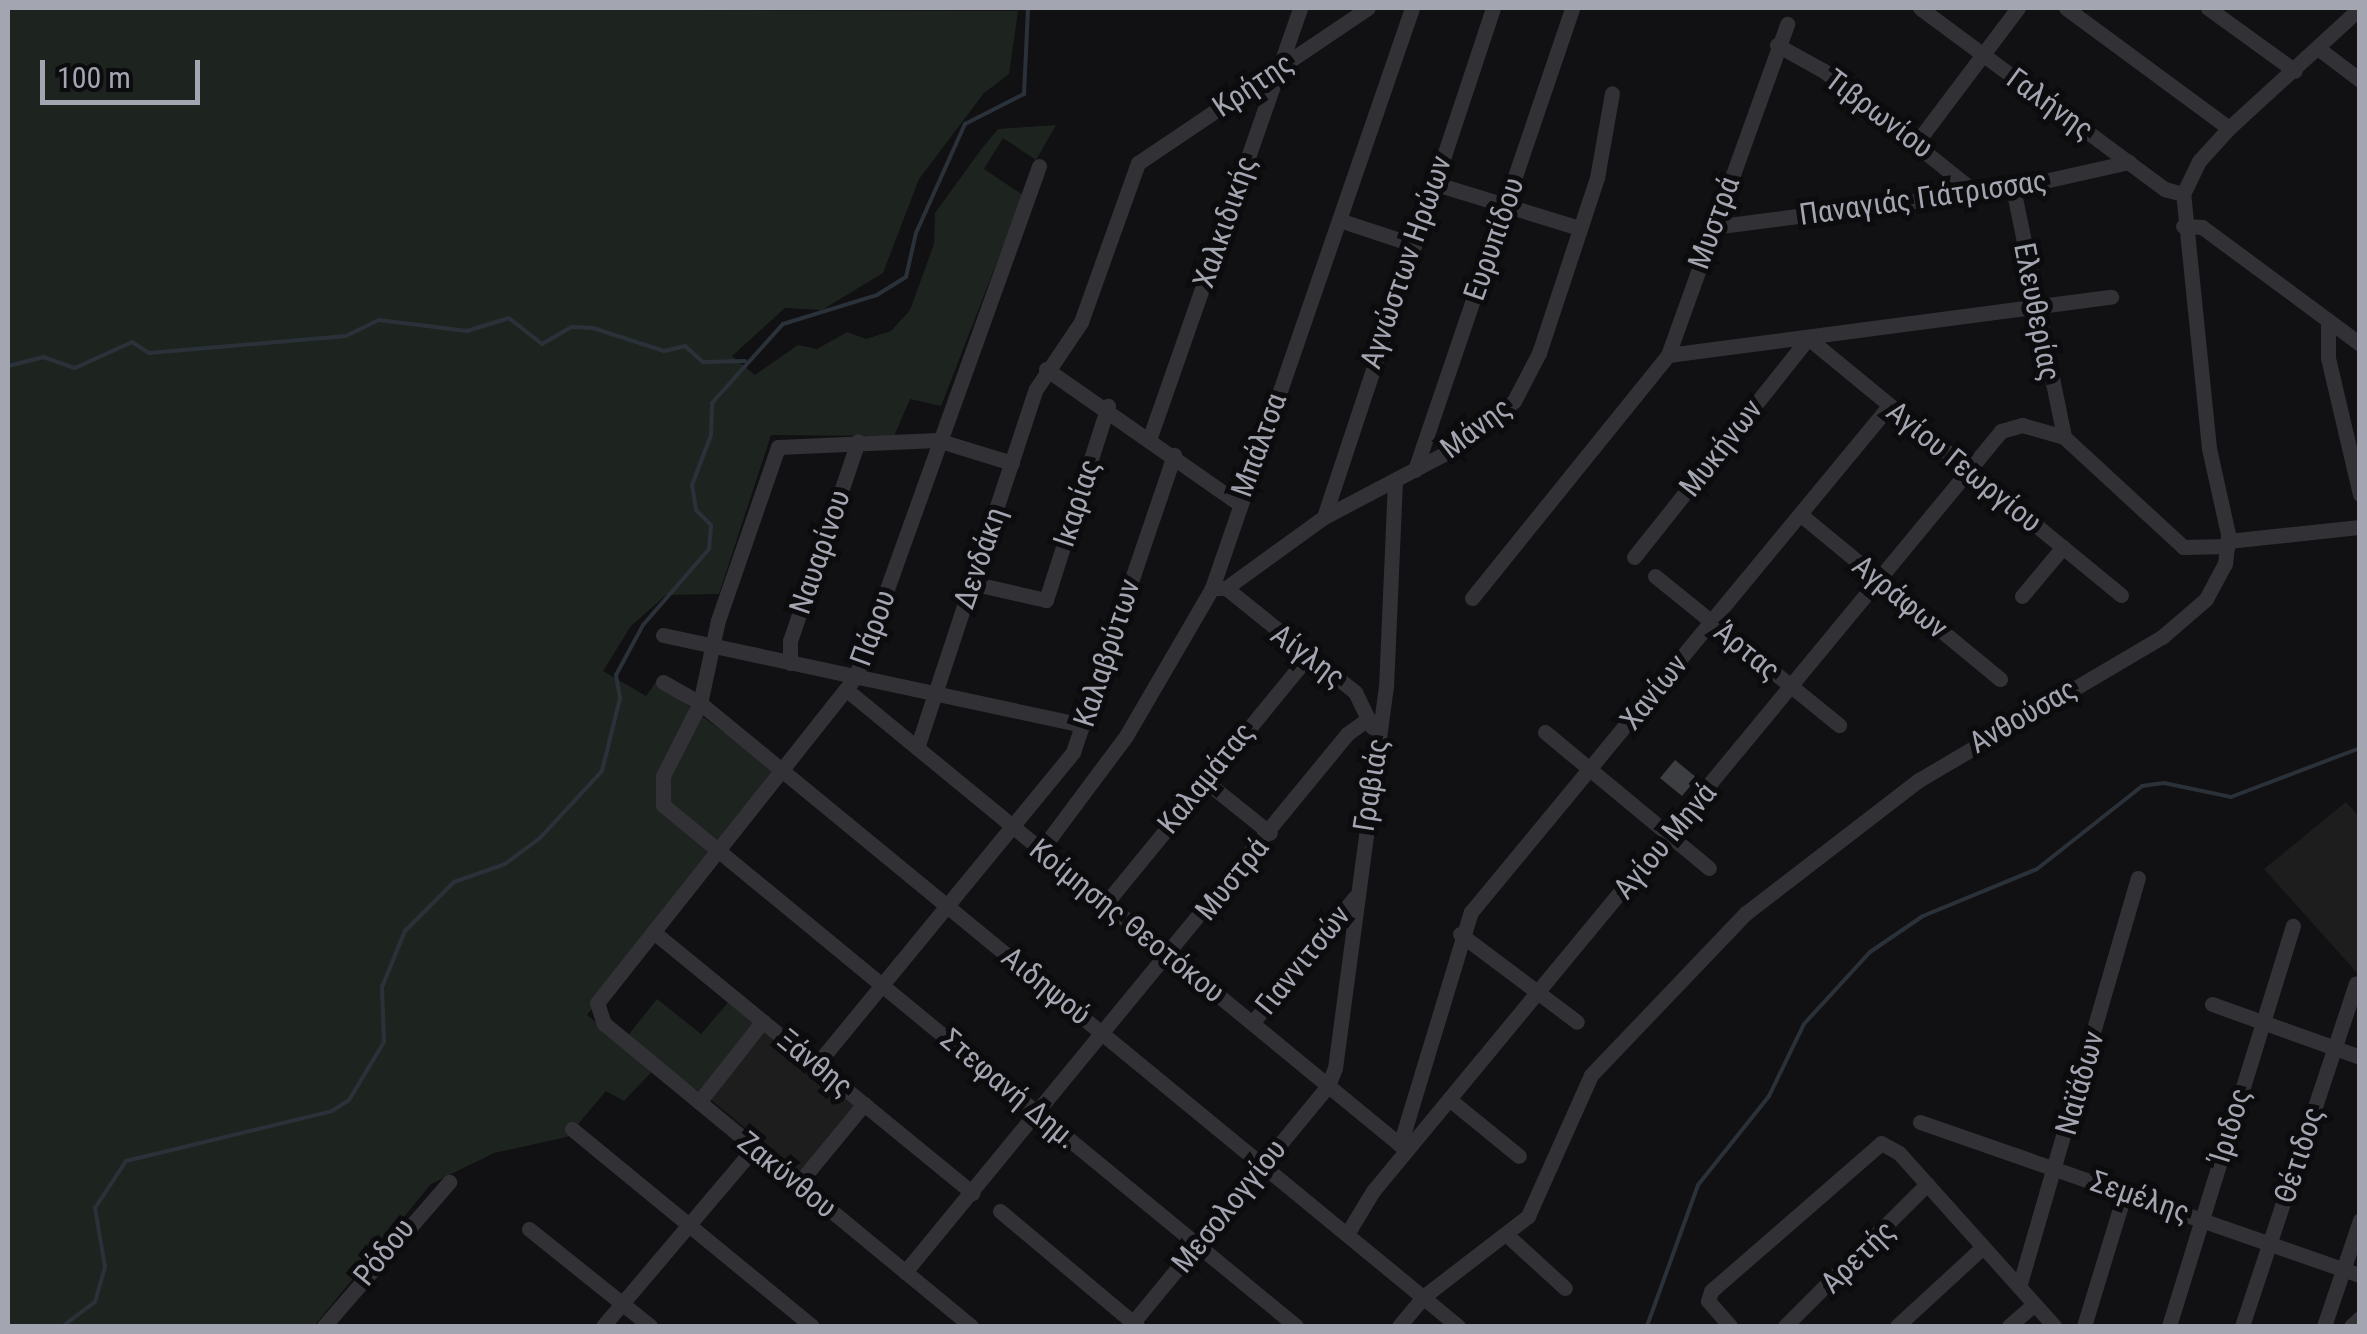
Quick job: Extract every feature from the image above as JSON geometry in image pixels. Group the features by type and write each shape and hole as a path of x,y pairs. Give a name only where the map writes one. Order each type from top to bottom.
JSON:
{"street":[{"name":"Χαλκιδικής","path":"1150,436 1300,8"},
{"name":"Κρήτης","path":"1138,164 1368,8"},
{"name":"Μπάλτσα","path":"1041,850 1134,724 1218,588 1238,503 1412,8"},
{"name":"Αγνώστων Ηρώων","path":"1324,517 1493,8"},
{"name":"Ευρυπίδου","path":"1416,470 1572,8"},
{"name":"Γαλήνης","path":"1920,8 2129,162 2184,194"},
{"path":"1916,142 2018,8"},
{"path":"2066,8 2230,128"},
{"path":"2208,8 2295,70"},
{"path":"2184,194 2230,128 2360,8"},
{"name":"Μυστρά","path":"1472,598 1668,355 1787,24"},
{"name":"Τιβρωνίου","path":"1777,45 1916,142 1974,191"},
{"path":"2319,49 2360,80"},
{"name":"Μάνης","path":"1218,588 1324,517 1416,470 1514,401 1539,354 1603,157 1612,92"},
{"name":"Παναγιάς Γιάτρισσας","path":"1713,227 2012,188 2129,162"},
{"name":"Δενδάκη","path":"917,748 1046,368 1081,322 1138,164"},
{"name":"Πάρου","path":"604,1024 597,1003 722,852 851,684 936,440 1040,166"},
{"path":"1433,184 1580,228"},
{"name":"Ελευθερίας","path":"2012,188 2064,436"},
{"name":"Ανθούσας","path":"1399,1326 1424,1298 1508,1236 1540,1196 1591,1075 1716,941 1919,780 2175,628 2213,589 2228,543 2183,226 2184,194"},
{"path":"1339,220 1412,244"},
{"path":"2183,226 2202,227 2360,344"},
{"path":"1668,355 2111,298"},
{"path":"2328,320 2328,358 2360,494"},
{"name":"Αγίου Γεωργίου","path":"1808,338 2121,595"},
{"name":"Μυκήνων","path":"1634,557 1808,338"},
{"path":"1046,368 1108,406 1238,503"},
{"name":"Ικαρίας","path":"971,583 1046,600 1108,406"},
{"name":"Χανίων","path":"1404,1148 1442,990 1460,934 1590,769 1889,406"},
{"name":"Αγίου Μηνά","path":"1347,1234 1404,1148 1450,1100 1986,451 2012,425 2064,436"},
{"path":"2064,436 2183,547 2360,527"},
{"name":"Ναυαρίνου","path":"790,664 790,640 858,440"},
{"path":"700,703 710,648 770,460 785,443 936,440 1012,463"},
{"name":"Καλαβρύτων","path":"816,1064 1073,752 1174,455"},
{"name":"Γραβιάς","path":"1328,1086 1378,734 1395,482"},
{"name":"Αγράφων","path":"1801,515 2000,679"},
{"path":"2022,596 2063,547"},
{"name":"Άρτας","path":"1654,576 1839,726"},
{"name":"Αίγλης","path":"1218,588 1355,692 1378,734"},
{"path":"663,636 790,664 851,684 934,694 1083,725"},
{"name":"Καλαμάτας","path":"1106,903 1308,656"},
{"name":"Αιδηψού","path":"663,682 700,703 784,771 1458,1326"},
{"name":"Κοίμησης Θεοτόκου","path":"851,684 917,748 1404,1148"},
{"name":"Στεφανή Δημ.","path":"700,703 661,798 1296,1326"},
{"name":"Μυστρά","path":"905,1272 1368,719"},
{"path":"1545,732 1709,868"},
{"path":"1204,781 1270,832"},
{"name":"Ναϊάδων","path":"2019,1287 2138,878"},
{"name":"Γιαννιτσών","path":"1252,1023 1355,896"},
{"name":"Ίριδος","path":"2169,1326 2293,926"},
{"name":"Ξάνθης","path":"656,934 972,1193"},
{"path":"1460,934 1578,1022"},
{"name":"Θέτιδος","path":"2242,1326 2356,984"},
{"path":"2212,1004 2360,1056"},
{"path":"699,1102 763,1021"},
{"name":"Ζακύνθου","path":"604,1024 971,1326"},
{"name":"Μεσολογγίου","path":"1133,1325 1328,1086"},
{"path":"1450,1100 1519,1156"},
{"path":"798,1184 864,1104"},
{"name":"Σεμέλης","path":"1920,1122 2351,1272"},
{"path":"572,1129 812,1326"},
{"path":"1730,1326 1708,1301 1865,1150 1880,1144 1899,1152 2054,1326"},
{"path":"603,1326 754,1148"},
{"name":"Ρόδου","path":"324,1326 448,1182"},
{"name":"Αρετής","path":"1785,1326 1927,1184"},
{"path":"2084,1326 2125,1192"},
{"path":"1000,1211 1133,1325"},
{"path":"2324,1326 2351,1272 2360,1220"},
{"path":"529,1230 650,1326"},
{"path":"1508,1236 1565,1288"},
{"path":"1897,1326 1983,1247"},
{"path":"2009,1326 2034,1304"},
{"path":"2351,1326 2360,1318"}],"shaded area":[{"path":"8,8 1018,11 1009,74 984,93 919,179 883,273 822,310 785,308 732,356 755,375 798,345 817,349 847,332 866,339 891,331 910,310 934,244 935,213 983,147 998,129 1056,125 1036,160 1003,138 984,169 1023,195 941,406 910,399 894,436 771,435 719,594 666,595 631,626 603,671 646,696 656,682 777,772 587,1015 622,1043 657,999 701,1034 732,998 760,1020 701,1093 661,1062 624,1101 606,1091 567,1137 494,1153 431,1184 314,1326 8,1326"},
{"path":"2346,802 2359,817 2359,975 2264,869"},
{"path":"766,1031 857,1105 800,1173 710,1099"}],"building":[{"path":"1675,760 1697,778 1682,796 1660,778"}],"waterway":[{"path":"63,1326 95,1302 105,1267 95,1208 126,1161 332,1111 349,1100 384,1042 382,987 405,931 454,882 505,864 540,838 602,771 620,698 616,675 643,625 709,549 711,525 696,510 692,485 711,435 712,403 783,324 877,295 906,277 916,233 965,124 1024,94 1028,8"},
{"path":"8,366 43,357 75,368 132,342 149,353 346,336 379,320 467,331 509,318 542,344 572,327 593,328 664,351 685,346 703,362 745,361"},
{"path":"1647,1326 1698,1185 1769,1096 1804,1024 1870,952 1923,916 2037,869 2142,786 2164,783 2231,797 2360,748"}]}
